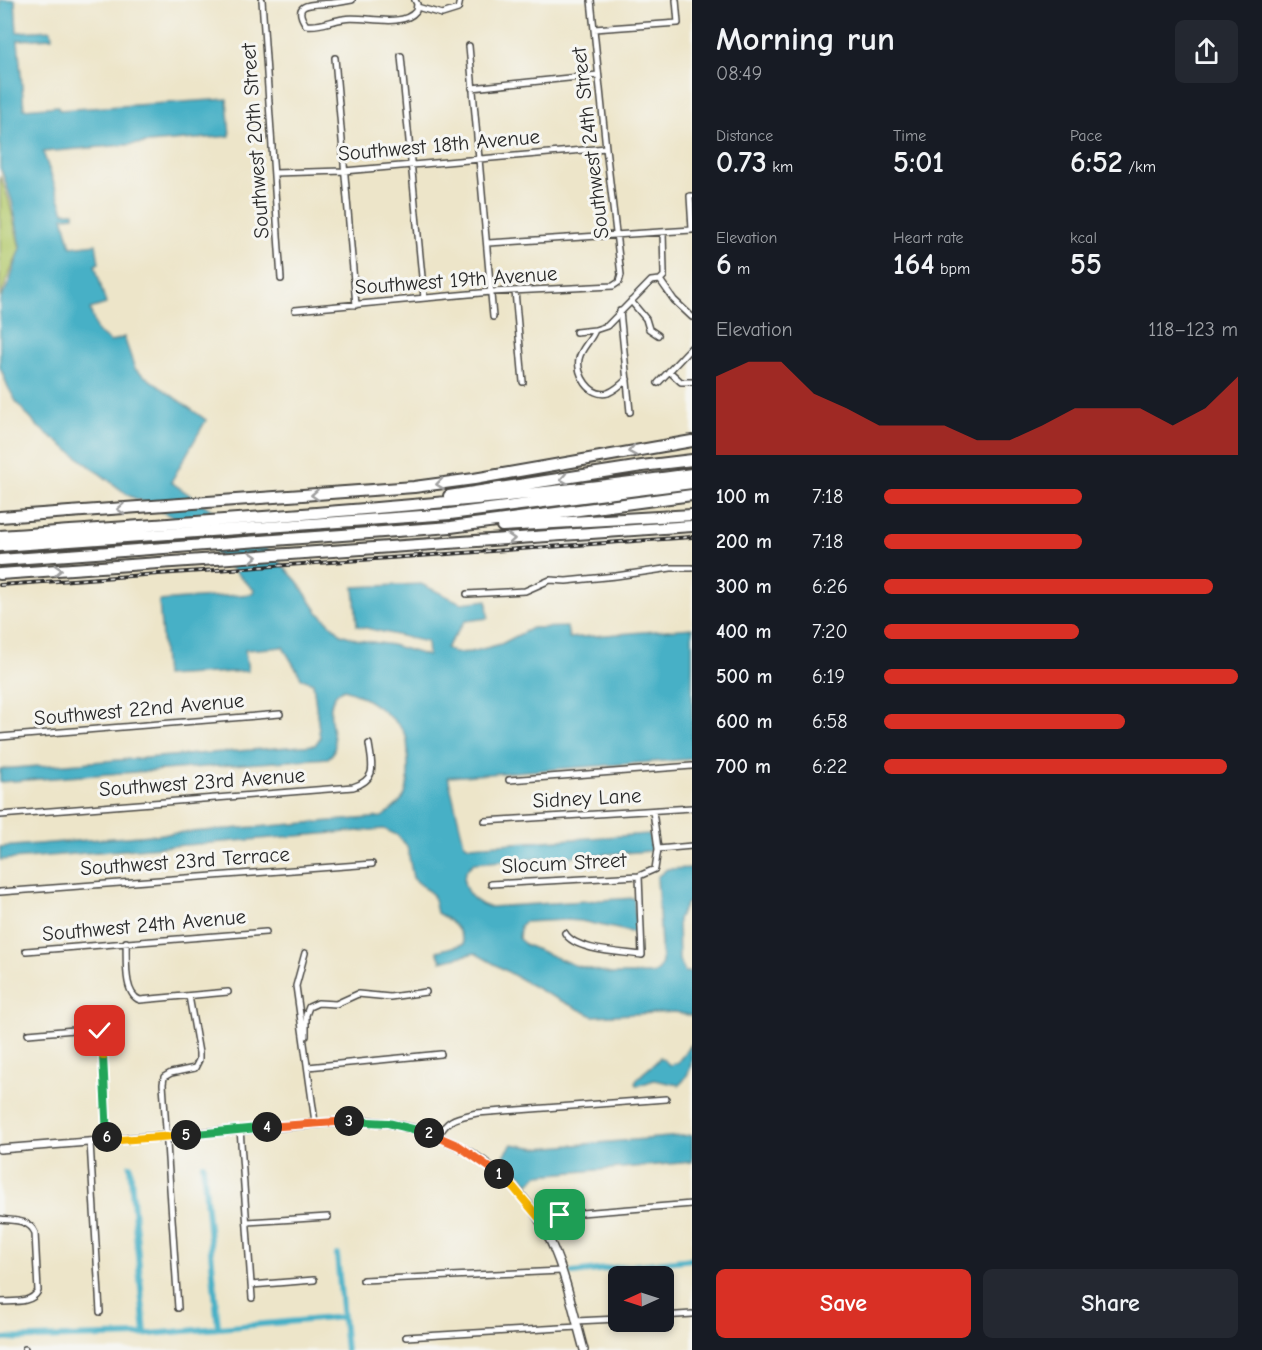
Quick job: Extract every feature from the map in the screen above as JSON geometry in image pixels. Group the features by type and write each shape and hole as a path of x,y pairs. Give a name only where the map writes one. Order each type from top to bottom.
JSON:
{"highway":[{"path":"0,517 374,491 464,481 692,441"},
{"path":"450,512 692,454"},
{"path":"642,466 692,460"},
{"path":"0,546 450,512 692,474"},
{"path":"0,560 450,512 692,483"},
{"path":"0,553 692,491"},
{"path":"466,525 692,495"},
{"path":"0,536 402,507 434,498 466,525 518,526 692,515"},
{"path":"620,520 692,510"},
{"path":"0,574 692,526"}],"street":[{"name":"Southwest 20th Street","path":"262,0 281,279"},
{"path":"352,0 335,3 309,3 304,5 301,18 306,25 314,26 345,19 371,21 406,18 412,16 417,7 415,0"},
{"path":"417,7 442,14 458,9 459,0"},
{"name":"Southwest 24th Street","path":"591,0 606,148 618,236 621,275 619,282"},
{"path":"594,29 678,23 676,0"},
{"path":"469,46 493,317"},
{"path":"401,56 424,298"},
{"path":"335,58 356,304"},
{"path":"472,88 598,75"},
{"name":"Southwest 18th Avenue","path":"274,173 344,171 606,148"},
{"path":"488,243 692,230 691,196"},
{"path":"576,332 607,326 651,281 660,280 664,276 663,232"},
{"path":"660,280 674,300 692,317"},
{"name":"Southwest 19th Avenue","path":"295,310 492,292 613,286 619,282"},
{"path":"515,291 523,382"},
{"path":"631,301 646,319 649,329 658,335"},
{"path":"620,311 630,412"},
{"path":"595,330 592,338 580,352 578,368 582,381 598,393 607,393 627,379"},
{"path":"658,382 692,346"},
{"path":"669,371 681,382 692,382"},
{"path":"467,594 525,591 550,580 566,581 671,568 692,568"},
{"name":"Southwest 22nd Avenue","path":"0,737 280,714"},
{"name":"Southwest 23rd Avenue","path":"0,814 352,787 365,783 370,776 372,765 369,744"},
{"path":"509,780 692,766"},
{"name":"Sidney Lane","path":"485,821 692,808"},
{"path":"565,933 568,938 586,947 642,955 639,876 655,869 658,849 653,811"},
{"path":"658,849 692,846"},
{"name":"Southwest 23rd Terrace","path":"0,892 372,864"},
{"name":"Slocum Street","path":"491,884 639,876"},
{"name":"Southwest 24th Avenue","path":"26,951 266,932"},
{"path":"126,942 129,990 134,998 140,1000 228,992"},
{"path":"305,953 296,986 315,1122"},
{"path":"305,1047 306,1015 309,1007 318,1003 336,1004 358,994 390,997 426,992"},
{"path":"178,1308 163,1084 164,1077 171,1073 195,1068 199,1060 189,996"},
{"path":"28,1034 97,1028 100,1031 107,1141"},
{"path":"308,1067 441,1054"},
{"path":"438,1136 445,1123 477,1113 666,1098"},
{"path":"0,1149 165,1137 315,1122 368,1120 410,1127 438,1136 479,1158 498,1173 539,1218 553,1246 584,1350"},
{"path":"240,1129 252,1298"},
{"path":"90,1142 100,1312"},
{"path":"539,1218 692,1204"},
{"path":"247,1222 328,1217"},
{"path":"0,1219 25,1222 32,1227 35,1233 38,1291 35,1297 28,1300 0,1302"},
{"path":"363,1280 561,1271"},
{"path":"251,1285 314,1280"},
{"path":"674,1315 692,1314"},
{"path":"406,1337 608,1320"}],"green space":[{"path":"0,176 9,200 20,249 0,297"}],"water":[{"path":"0,0 15,0 17,32 51,30 52,38 18,40 24,109 58,106 59,110 227,99 230,136 43,152 64,212 74,212 74,216 63,217 71,247 96,244 99,263 95,265 106,304 90,309 97,332 111,342 124,337 135,369 206,420 171,482 263,545 297,581 317,611 341,634 359,640 392,645 428,656 427,642 357,626 354,587 421,584 461,603 487,600 488,618 465,621 446,648 455,653 471,652 501,644 532,628 567,627 569,638 692,628 692,759 448,777 464,843 469,846 649,834 651,851 474,863 468,869 464,882 466,889 475,900 489,907 634,898 636,933 566,920 524,922 520,926 519,939 526,945 574,965 611,974 653,974 659,970 662,962 657,877 667,869 692,868 692,901 687,903 678,919 679,960 685,972 692,972 692,1016 675,1012 593,1016 545,993 475,953 441,961 437,951 464,944 462,938 455,926 437,913 433,895 413,878 407,846 397,835 384,829 0,860 0,847 382,817 405,795 408,752 404,733 390,717 371,702 344,689 337,693 331,706 335,746 328,758 0,782 0,769 315,745 320,738 313,683 302,679 283,647 245,650 248,671 165,676 159,601 252,594 254,590 181,521 128,495 37,426 17,403 8,387 0,367 0,300 9,283 21,248 12,201 0,167"},
{"path":"691,1045 690,1067 679,1085 654,1080 637,1086 635,1083 638,1079 660,1057 670,1065 677,1063"},
{"path":"692,1135 692,1162 538,1175 529,1183 503,1157 512,1144 538,1148"}],"waterway":[{"path":"203,1165 218,1327"},
{"path":"130,1166 145,1334"},
{"path":"337,1255 346,1350"},
{"path":"572,1273 692,1259"},
{"path":"0,1339 139,1335 343,1317"}],"railway":[{"path":"0,585 692,537"}],"route":[{"path":"100,1031 107,1141 315,1122 368,1120 388,1123 438,1136 459,1146 498,1173 539,1218 560,1215"}]}
